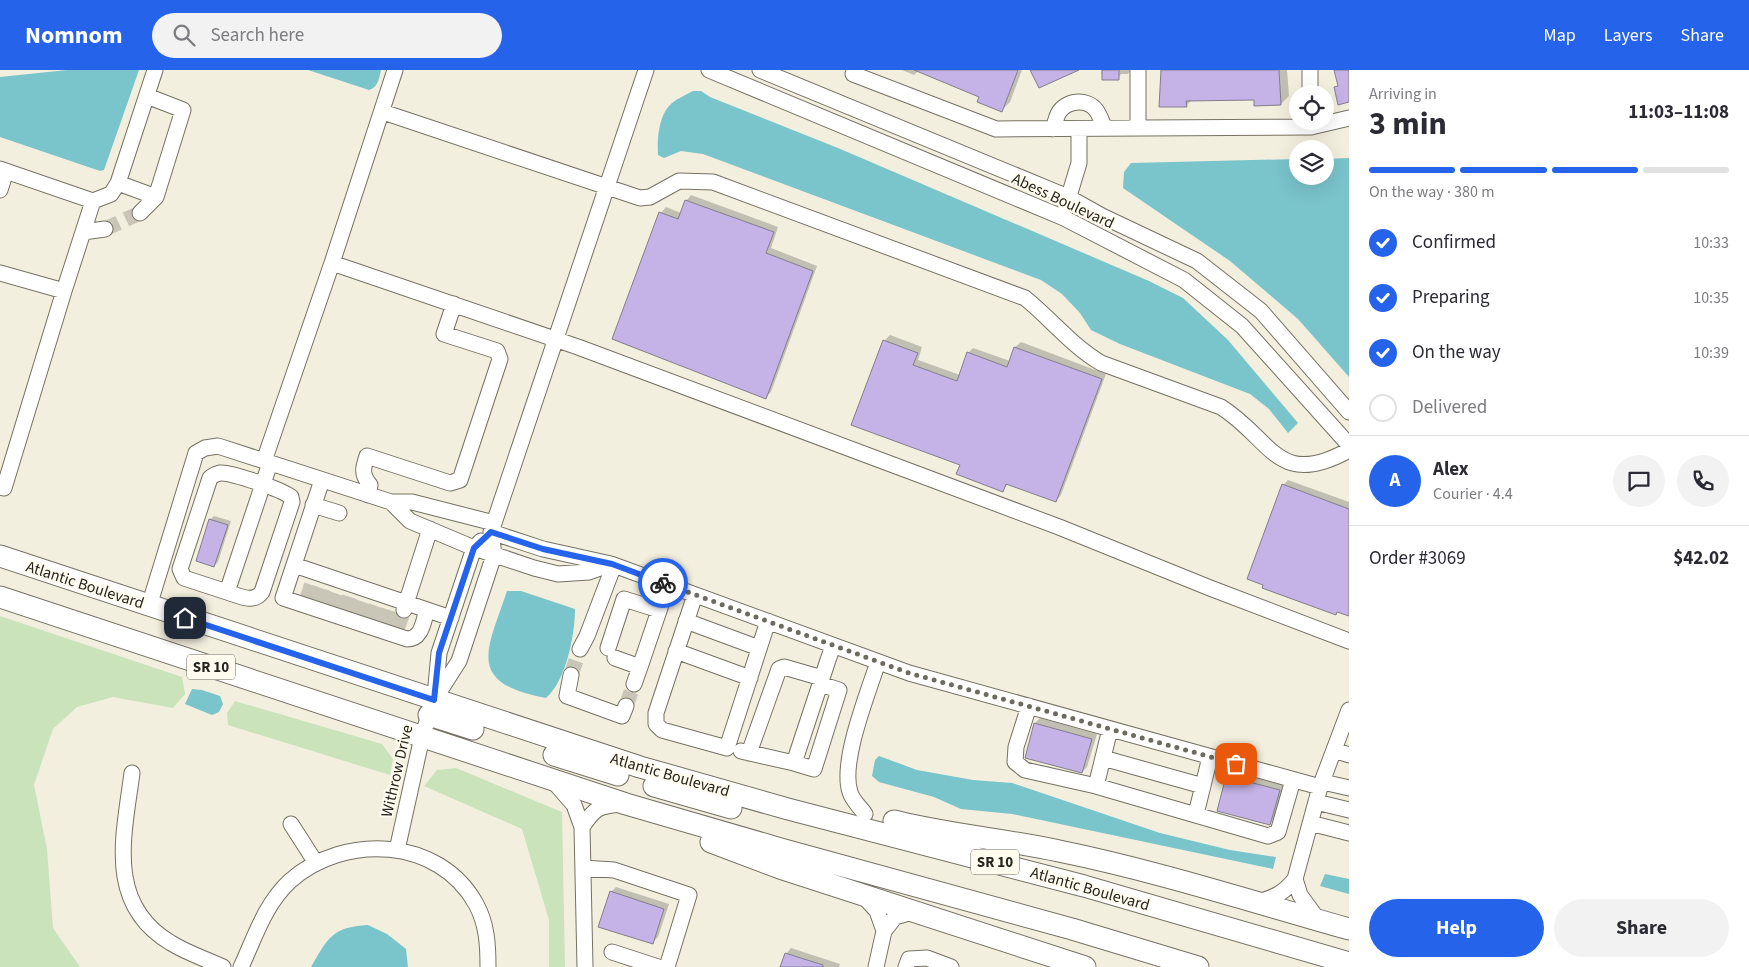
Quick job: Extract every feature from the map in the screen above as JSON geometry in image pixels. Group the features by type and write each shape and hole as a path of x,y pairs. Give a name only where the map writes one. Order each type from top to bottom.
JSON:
{"highway":[{"name":"Atlantic Boulevard","path":"0,556 149,606 432,707 788,809 1021,869 1349,963"},
{"name":"SR 10","path":"0,597 554,782 626,804 1072,929 1198,967"},
{"path":"432,707 587,766 791,825 936,862 1021,869"},
{"path":"640,767 928,829 1060,851 1349,929"},
{"path":"626,804 754,859 1085,967"}],"street":[{"path":"0,190 3,170 93,201 111,194 118,183 154,70"},
{"path":"227,592 263,485 267,462 395,70"},
{"path":"432,707 459,661 494,554 492,528 646,70"},
{"name":"Abess Boulevard","path":"709,70 1064,218 1184,280 1242,326 1349,446"},
{"name":"Abess Boulevard","path":"760,70 1068,197 1102,216 1197,261 1261,311 1349,412"},
{"path":"855,70 853,74 996,129 1289,124"},
{"path":"1138,70 1138,127"},
{"path":"1310,70 1310,85"},
{"path":"140,213 156,197 183,110 147,96"},
{"path":"1053,129 1058,112 1067,104 1077,102 1088,104 1096,109 1105,128"},
{"path":"382,112 640,198 650,197 679,181 713,182 1025,298 1045,314 1084,353 1101,363 1222,407 1234,414 1266,448 1286,461 1307,466 1335,458 1349,450"},
{"path":"1334,120 1349,118"},
{"path":"1064,218 1068,197 1074,184 1079,163 1079,129"},
{"path":"118,183 156,197"},
{"path":"0,487 4,488 93,201"},
{"path":"83,232 105,229"},
{"path":"332,263 554,339 1059,527 1210,588 1349,641"},
{"path":"0,273 64,291"},
{"path":"368,495 370,485 363,476 367,456 450,484 460,480 500,359 497,351 444,334 454,304"},
{"path":"149,606 196,453 205,448 218,446 391,502 412,502 492,528 528,545 612,564 878,662 1292,780 1320,790 1349,810"},
{"path":"222,473 263,485 287,493 291,497 292,502 262,592 257,598 250,599 184,578 180,569 210,478 215,474 222,473"},
{"path":"283,598 322,480"},
{"path":"184,578 215,484 221,481 252,489 263,485"},
{"path":"391,502 410,521 474,548 558,574 589,572 612,564"},
{"path":"313,505 339,513"},
{"path":"432,707 439,653 474,548 492,528"},
{"path":"359,591 430,529"},
{"path":"584,646 612,564"},
{"path":"294,565 359,591 451,618"},
{"path":"634,684 668,584"},
{"path":"262,592 351,617 407,639 414,639 418,636 427,610"},
{"path":"695,595 657,707 655,719 658,728 727,748 814,769 840,690 784,667 779,669 749,753"},
{"path":"640,667 611,653 624,599 659,610"},
{"path":"686,620 759,648"},
{"path":"727,748 768,621"},
{"path":"794,764 833,646"},
{"path":"676,652 748,684"},
{"path":"865,814 850,794 847,771 851,749 878,662"},
{"path":"573,679 567,696 622,716 626,706"},
{"path":"657,707 664,722 717,737 722,735 734,704 748,684"},
{"path":"1029,706 1016,747 1015,762 1025,770 1096,786 1268,836 1278,832 1292,780"},
{"name":"Withrow Drive","path":"397,850 422,737 432,707"},
{"path":"1256,903 1280,894 1295,879 1320,790 1349,710"},
{"path":"1096,786 1110,729"},
{"path":"1334,750 1349,755"},
{"path":"1196,814 1210,757"},
{"path":"1103,758 1203,786"},
{"path":"132,773 122,854 126,885 134,905 146,922 161,937 179,948 223,967"},
{"path":"554,782 574,805 582,827 585,967"},
{"path":"1320,790 1349,788"},
{"path":"582,827 595,810 605,806 626,804"},
{"path":"1310,823 1349,833"},
{"path":"291,824 316,863"},
{"path":"241,967 262,920 276,897 289,883 316,863 342,853 362,849 397,850 436,864 465,887 476,904 484,924 488,967"},
{"path":"583,868 614,870 689,895 667,967"},
{"path":"1295,879 1300,895 1319,921"},
{"path":"861,894 877,911 884,931"},
{"path":"876,967 884,931 895,917 915,911"},
{"path":"612,952 658,967"},
{"path":"906,967 909,959 920,963 927,958 951,967"}],"green space":[{"path":"0,616 182,677 185,694 173,708 113,697 77,707 53,729 34,785 47,849 53,928 80,967 0,967"},
{"path":"235,701 382,744 393,759 390,775 228,725 227,713"},
{"path":"456,768 562,812 565,967 549,967 549,920 522,829 424,786 437,770"}],"water":[{"path":"67,70 139,70 104,170 100,171 0,137 0,77"},
{"path":"308,70 381,70 376,85 369,90"},
{"path":"693,91 701,91 710,97 838,148 1149,281 1183,298 1228,340 1298,423 1288,433 1269,409 1250,394 1120,344 1091,330 1080,313 1062,294 1041,280 703,154 681,151 664,158 658,155 659,134 664,113 672,103"},
{"path":"1349,158 1349,377 1298,319 1230,261 1123,188 1124,172 1131,163 1289,159 1289,185 1334,185 1334,159"},
{"path":"507,591 521,591 575,609 575,620 568,657 559,681 546,698 520,691 503,683 493,673 489,661 489,646"},
{"path":"192,689 220,696 223,704 219,712 212,715 185,704"},
{"path":"879,756 917,770 973,780 1012,783 1160,833 1230,850 1276,857 1273,869 1012,814 961,809 934,797 879,782 872,776 875,760"},
{"path":"1325,874 1349,879 1349,894 1320,886"},
{"path":"368,925 387,934 406,949 408,967 311,967 322,948 332,936 346,928"}],"building":[{"path":"914,70 1018,70 1002,112 977,102 979,97"},
{"path":"1030,70 1079,70 1039,88"},
{"path":"1102,70 1119,70 1119,80 1102,80"},
{"path":"1161,70 1279,70 1281,105 1254,106 1254,100 1186,101 1187,107 1159,107"},
{"path":"1334,70 1349,70 1349,102 1338,105 1334,87 1338,86"},
{"path":"685,200 774,232 766,253 813,271 766,399 612,339 659,212 678,219"},
{"path":"883,340 918,353 913,365 957,381 967,352 1007,367 1014,347 1102,379 1056,502 1006,484 1003,492 956,474 960,465 851,425"},
{"path":"1282,484 1349,509 1349,616 1337,612 1336,615 1262,588 1263,585 1247,579"},
{"path":"209,519 228,525 214,567 196,561"},
{"path":"1034,723 1092,739 1082,773 1025,758"},
{"path":"1226,776 1280,790 1270,825 1217,811"},
{"path":"610,891 664,909 653,944 598,927"},
{"path":"785,953 823,965 823,967 780,967"}],"tunnel":[{"path":"105,229 140,213"},
{"path":"307,599 313,580"},
{"path":"319,603 325,584"},
{"path":"332,608 339,588"},
{"path":"345,611 351,592"},
{"path":"358,616 365,597"},
{"path":"371,620 378,601"},
{"path":"384,624 390,605"},
{"path":"397,629 404,610"},
{"path":"571,675 580,649"},
{"path":"626,706 634,684"}],"way so far":[{"path":"663,583 909,673 1236,764"}],"route":[{"path":"185,618 434,700 439,653 474,548 491,532 520,543 612,564 663,583"}]}
